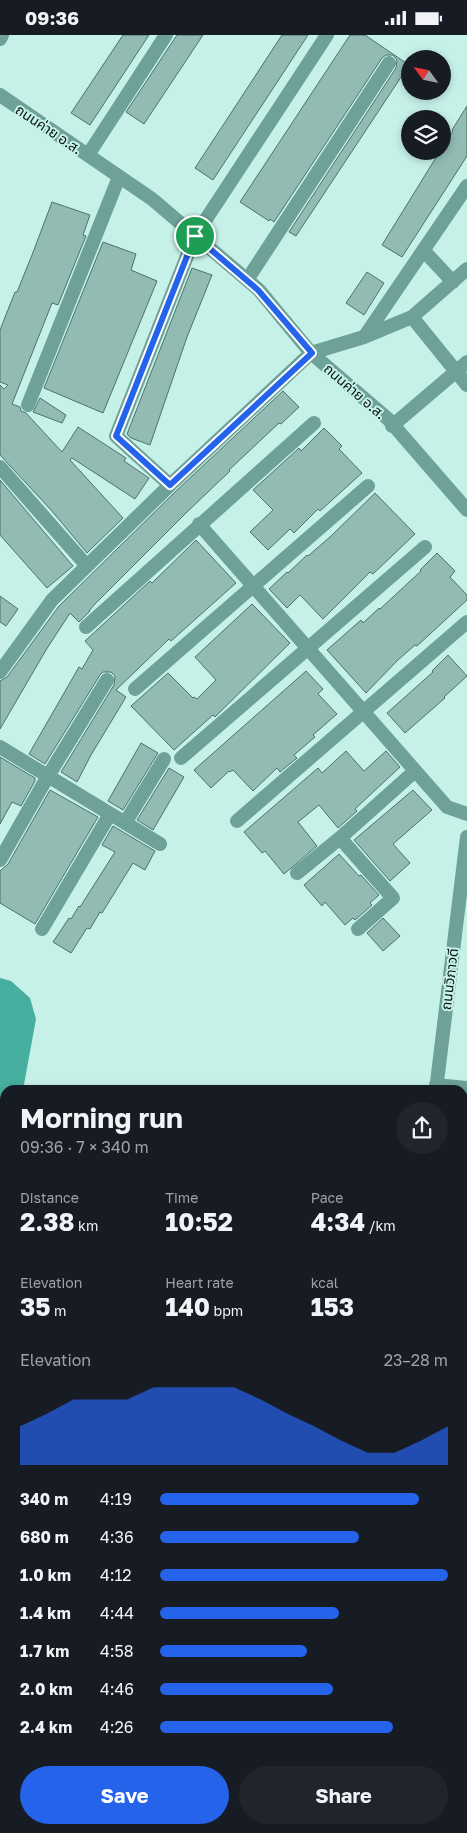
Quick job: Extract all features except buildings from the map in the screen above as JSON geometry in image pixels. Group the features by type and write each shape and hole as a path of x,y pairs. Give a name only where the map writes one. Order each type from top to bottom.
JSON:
{"street":[{"path":"0,39 2,35"},
{"path":"88,155 166,35"},
{"path":"170,485 116,436 195,236 327,35"},
{"path":"247,280 389,63"},
{"name":"ถนนค่าย อ.ส.","path":"0,95 152,199 247,280 258,290 312,353 388,419 467,510"},
{"path":"28,405 120,177"},
{"path":"364,337 467,186"},
{"path":"424,251 453,282"},
{"path":"0,672 52,600 170,485 312,353 364,337 412,317 467,269"},
{"path":"412,317 454,372 467,385"},
{"path":"392,425 467,362"},
{"path":"86,627 314,423"},
{"path":"0,467 87,566"},
{"path":"135,689 368,486"},
{"path":"199,524 447,807 467,815"},
{"path":"180,758 425,547"},
{"path":"237,821 467,622"},
{"path":"0,860 48,776 107,680"},
{"path":"0,747 160,844"},
{"path":"125,823 164,759"},
{"path":"297,873 340,838 415,771"},
{"path":"42,929 110,814"},
{"name":"ถนนวิภาวดี","path":"436,1085 467,837"},
{"path":"340,838 393,897 358,929"}],"shaded area":[{"path":"0,978 11,981 30,998 36,1019 24,1085 0,1085"}],"route":[{"path":"195,236 258,290 312,353 170,485 116,436 195,236"}]}
